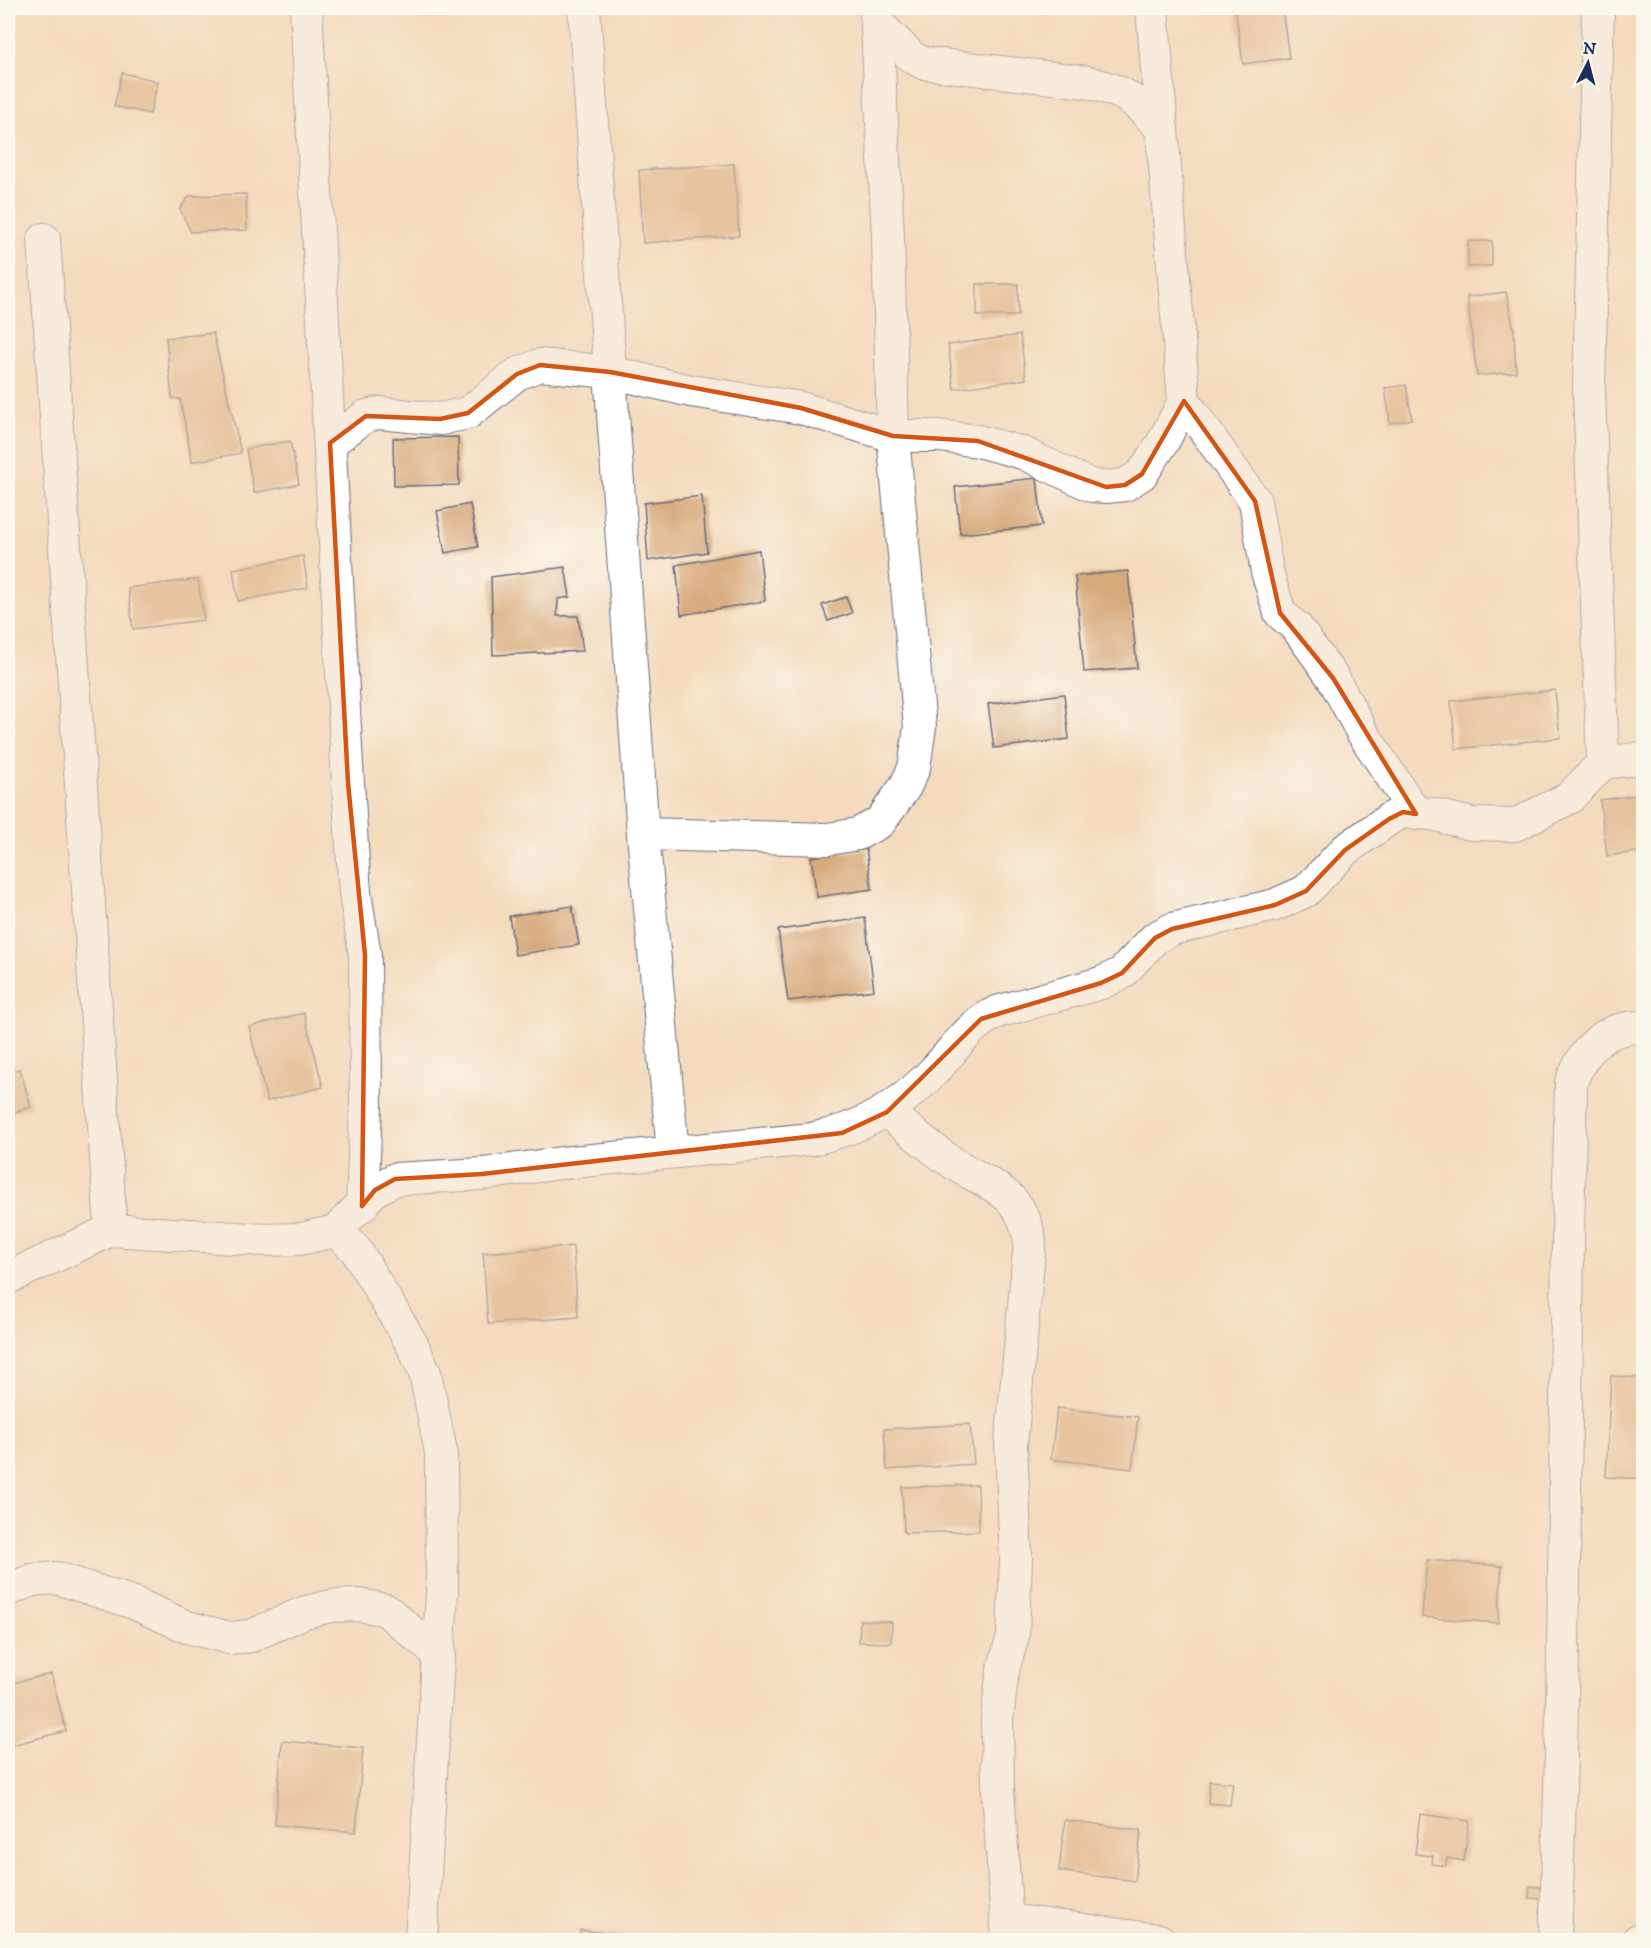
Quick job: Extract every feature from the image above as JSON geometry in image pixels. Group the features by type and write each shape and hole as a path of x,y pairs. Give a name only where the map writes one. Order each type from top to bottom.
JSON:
{"street":[{"path":"306,8 348,783 355,893 364,955 366,1106 362,1206"},
{"path":"584,8 643,834 673,1152"},
{"path":"1152,8 1184,401 1255,501 1267,572 1280,613 1297,628 1333,678 1362,732 1416,814"},
{"path":"1598,8 1589,390 1603,763"},
{"path":"643,834 828,838 858,834 880,822 905,787 914,768 920,727 893,436 888,237 877,16"},
{"path":"877,16 912,57 923,63 1087,82 1113,88 1130,96 1162,129"},
{"path":"44,239 111,1230"},
{"path":"330,443 372,414 440,419 468,413 518,374 540,365 610,372 711,394 801,408 893,436 939,436 978,441 1023,453 1092,486 1106,487 1125,485 1142,474 1163,442 1184,401"},
{"path":"8,1278 111,1230 265,1240 300,1239 336,1231 375,1190 395,1179 482,1174 812,1139 842,1133 887,1112 931,1074 981,1019 997,1012 1112,978 1122,973 1155,938 1172,929 1275,905 1306,891 1345,850 1389,819 1403,812 1471,824 1515,825 1569,798 1603,763 1644,758"},
{"path":"1555,1941 1564,1677 1566,1299 1571,1082 1582,1057 1600,1038 1632,1027 1644,1027"},
{"path":"887,1112 953,1163 1014,1200 1027,1220 1030,1241 1011,1445 1016,1558 1013,1636 1003,1670 997,1719 999,1790 1009,1930 1159,1941"},
{"path":"336,1231 356,1250 412,1344 425,1373 441,1452 442,1593 421,1941"},
{"path":"8,1590 33,1580 57,1578 125,1600 187,1627 230,1638 251,1636 305,1612 331,1606 359,1605 386,1610 439,1655"},
{"path":"1638,1941 1644,1939"}],"highlighted area":[{"path":"540,365 610,372 801,408 893,436 978,441 1106,487 1125,485 1142,474 1184,401 1255,501 1280,613 1333,678 1416,814 1403,812 1389,819 1345,850 1306,891 1275,905 1172,929 1155,938 1122,973 1101,983 981,1019 887,1112 842,1133 482,1174 395,1179 375,1190 362,1206 365,955 348,783 330,443 366,416 440,419 468,413 517,374"}],"building":[{"path":"1235,8 1282,8 1289,58 1243,64"},
{"path":"122,73 158,81 150,114 114,106"},
{"path":"734,164 739,236 643,243 639,170"},
{"path":"246,194 247,230 191,232 180,209 189,196"},
{"path":"1468,241 1492,241 1492,266 1468,267"},
{"path":"977,284 1018,284 1018,316 977,316"},
{"path":"1506,292 1514,331 1516,372 1477,376 1467,297"},
{"path":"213,333 241,453 192,462 180,399 172,398 166,338"},
{"path":"1020,335 1026,379 954,389 948,345"},
{"path":"1406,385 1412,419 1390,423 1385,388"},
{"path":"458,437 459,485 394,486 393,438"},
{"path":"290,441 299,484 254,493 246,449"},
{"path":"1037,478 1042,526 960,534 955,487"},
{"path":"702,496 707,552 648,561 644,503"},
{"path":"470,504 478,547 445,553 437,511"},
{"path":"759,550 765,601 681,615 676,565"},
{"path":"303,556 308,588 238,601 233,569"},
{"path":"565,567 570,597 558,599 557,616 578,616 583,651 493,655 491,577"},
{"path":"1128,571 1137,668 1084,672 1075,576"},
{"path":"198,579 204,620 133,629 128,588"},
{"path":"846,597 852,613 828,621 822,605"},
{"path":"1555,690 1560,738 1456,749 1451,701"},
{"path":"1064,694 1069,739 994,748 988,704"},
{"path":"1644,794 1644,851 1607,856 1600,800"},
{"path":"866,849 872,889 817,897 811,857"},
{"path":"572,906 579,945 515,955 509,916"},
{"path":"865,918 874,990 788,1001 778,930"},
{"path":"304,1013 323,1087 267,1101 249,1027"},
{"path":"20,1069 31,1107 8,1114 8,1072"},
{"path":"573,1246 578,1317 488,1324 483,1253"},
{"path":"1611,1376 1644,1378 1644,1479 1606,1477"},
{"path":"1057,1408 1138,1417 1132,1469 1051,1459"},
{"path":"970,1424 974,1464 887,1470 884,1429"},
{"path":"978,1485 979,1531 904,1533 902,1487"},
{"path":"1427,1560 1502,1566 1498,1623 1422,1617"},
{"path":"860,1620 892,1622 891,1643 859,1642"},
{"path":"51,1674 66,1731 8,1746 8,1684"},
{"path":"282,1741 363,1748 356,1832 275,1825"},
{"path":"1210,1781 1233,1783 1230,1805 1208,1803"},
{"path":"1420,1814 1469,1821 1464,1861 1447,1858 1446,1866 1432,1864 1433,1856 1415,1854"},
{"path":"1065,1820 1141,1830 1135,1881 1059,1871"},
{"path":"1530,1886 1546,1888 1545,1899 1529,1898"},
{"path":"580,1930 625,1935 625,1940 579,1940"}]}
